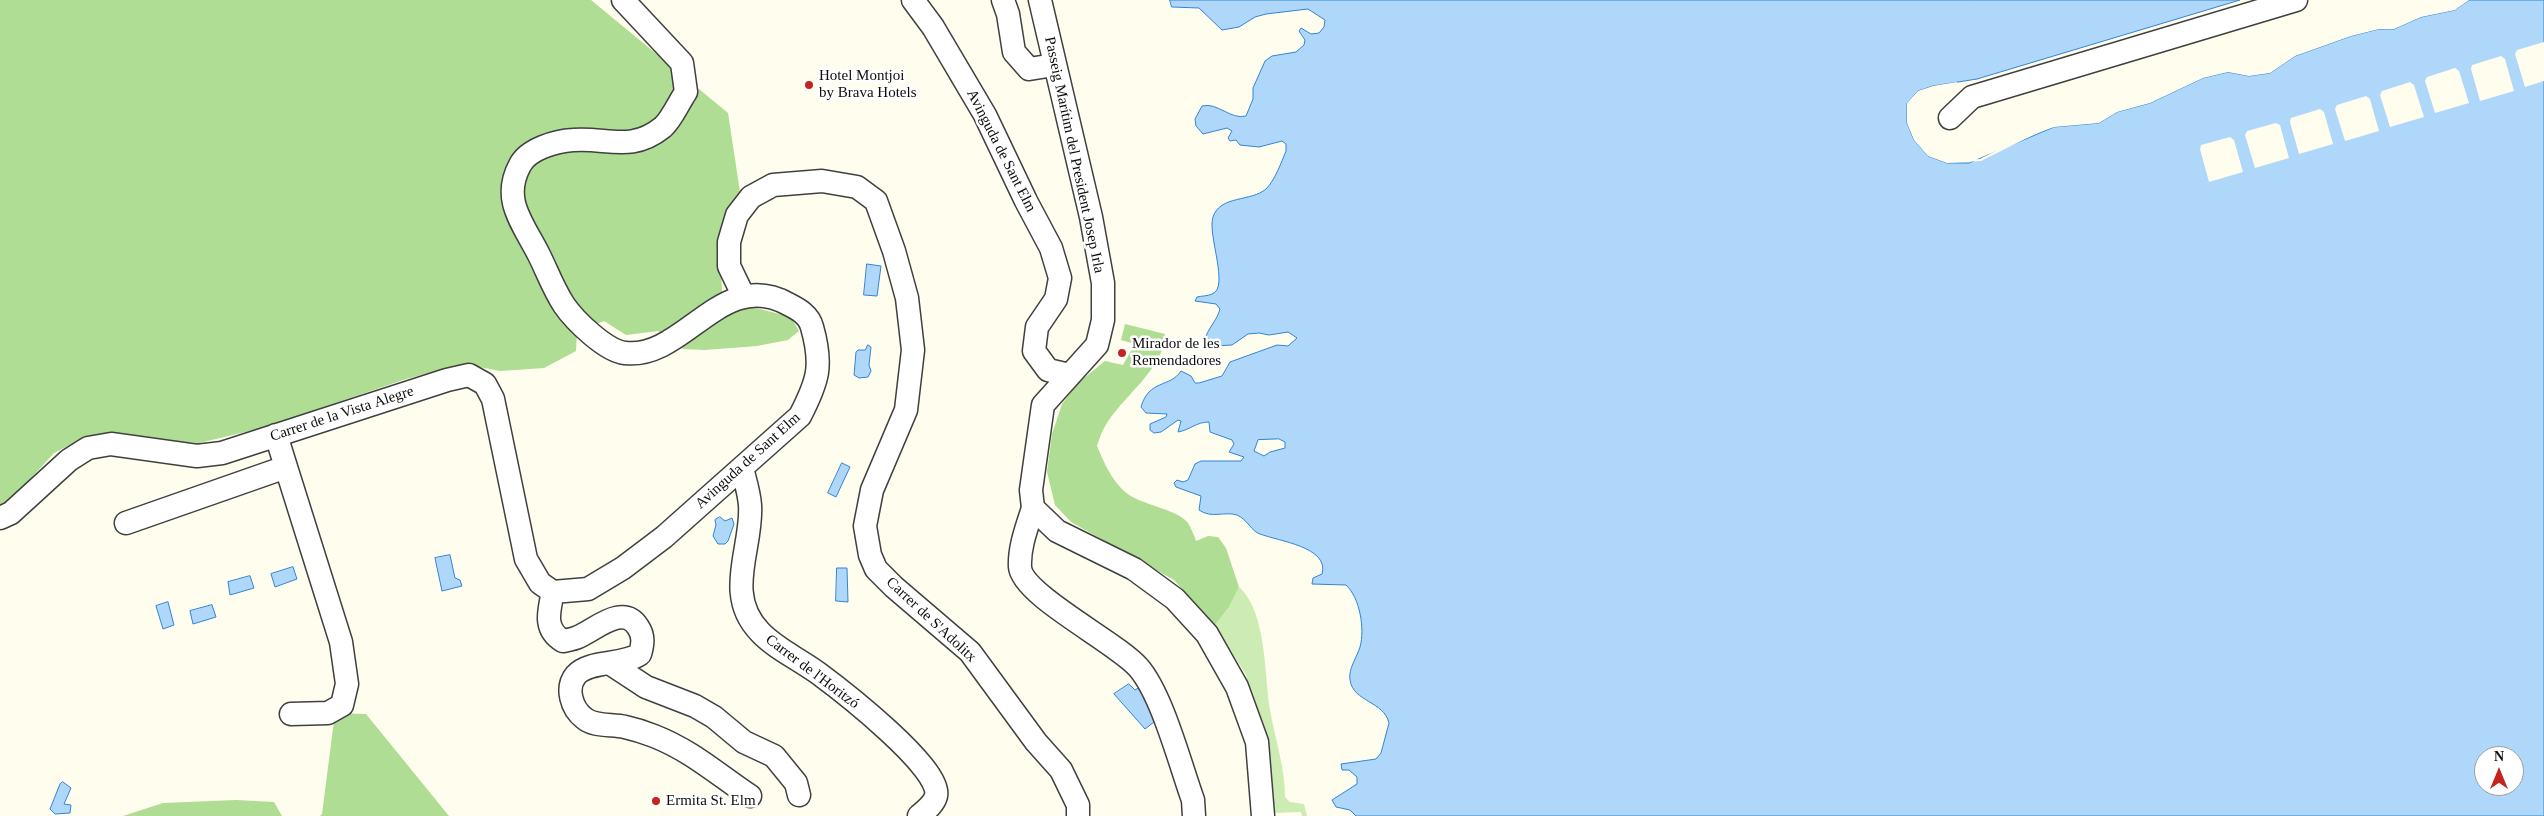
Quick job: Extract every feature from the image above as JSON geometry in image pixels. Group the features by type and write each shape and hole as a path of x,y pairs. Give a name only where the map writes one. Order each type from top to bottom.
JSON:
{"street":[{"path":"623,0 682,63 686,92 664,126 639,140 612,144 573,140 538,148 521,163 511,185 513,204 564,306 599,342 624,353 656,349 704,317 743,295"},
{"name":"Avinguda de Sant Elm","path":"913,0 934,27 985,115 1051,248 1060,278 1056,299 1038,328 1034,352 1048,370 1069,375"},
{"path":"1003,0 1008,14 1014,52 1029,69 1054,65"},
{"name":"Passeig Marítim del President Josep Irla","path":"1033,508 1031,490 1043,405 1097,345 1102,320 1102,283 1091,216 1040,0"},
{"path":"1950,118 1972,97 2296,0"},
{"name":"Carrer de S'Adolitx","path":"743,295 729,266 729,242 737,215 751,197 772,185 822,181 857,187 876,200 894,251 906,298 913,350 906,410 872,490 865,526 870,555 876,569 894,588 970,652 1036,742 1061,770 1078,805 1078,816"},
{"name":"Avinguda de Sant Elm","path":"553,592 588,589 623,568 664,537 800,416 813,391 819,370 820,326 801,310 774,296 743,295"},
{"name":"Carrer de la Vista Alegre","path":"0,518 12,513 69,460 88,448 111,444 197,456 222,452 447,380 469,375 485,384 493,399 526,559 540,584 553,592"},
{"path":"276,435 342,642 347,684 342,706 328,713 291,714"},
{"path":"126,523 286,467"},
{"name":"Carrer de l'Horitzó","path":"742,468 750,505 740,579 748,614 765,636 834,686 901,742 927,770 935,782 936,796 928,808 919,816"},
{"path":"1194,816 1193,800 1153,689 1138,667 1113,644 1033,590 1020,569 1022,540 1033,508 1057,531 1134,569 1175,600 1208,634 1237,687 1257,742 1263,816"},
{"path":"553,592 548,613 549,626 556,636 563,641 577,638 602,623 617,617 628,619 637,626 643,639 640,654 632,660 582,670 575,676 571,698 576,711 586,720 624,727 653,736 677,747 710,765 750,796"},
{"path":"611,664 646,687 696,706 714,717 744,742 774,756 796,783 800,795"}],"green space":[{"path":"0,0 591,0 728,113 740,192 721,268 722,292 760,309 791,317 799,331 788,340 757,346 705,350 683,349 658,331 626,335 604,321 577,332 576,351 544,368 500,371 474,366 439,370 403,380 262,428 199,443 87,436 54,453 11,500 0,505"},
{"path":"1125,324 1165,334 1163,347 1150,371 1111,417 1103,430 1097,446 1105,465 1125,492 1140,501 1167,510 1183,518 1188,523 1196,541 1208,536 1218,537 1226,548 1239,587 1229,607 1215,625 1174,580 1071,522 1055,505 1047,472 1052,434 1062,404 1078,383 1105,361 1123,365 1135,344 1121,340"},
{"path":"1239,587 1248,598 1260,627 1270,710 1282,764 1285,797 1290,802 1304,804 1307,816 1302,816 1301,812 1273,813 1269,762 1246,675 1215,625 1229,607"},
{"path":"335,713 366,714 449,816 320,816 322,814"},
{"path":"236,800 274,802 282,816 123,816 163,803"}],"water":[{"path":"1170,0 2240,0 1977,79 1933,86 1918,91 1907,103 1907,123 1914,140 1928,156 1947,163 1969,163 2054,127 2099,123 2117,112 2150,103 2203,78 2228,72 2249,76 2270,73 2295,56 2351,36 2379,29 2394,29 2421,17 2455,10 2469,0 2544,0 2544,816 1356,816 1350,810 1336,807 1332,800 1357,784 1357,777 1349,770 1342,770 1341,764 1376,759 1381,753 1389,723 1381,710 1357,693 1352,687 1350,680 1351,667 1360,647 1362,632 1360,614 1355,598 1346,585 1312,584 1313,578 1322,574 1322,565 1318,557 1311,551 1301,546 1257,533 1237,515 1209,514 1199,510 1201,496 1176,487 1174,483 1177,480 1183,482 1188,480 1195,464 1201,461 1241,461 1244,457 1229,452 1234,444 1232,440 1210,432 1209,422 1200,423 1178,432 1181,421 1178,420 1161,432 1154,433 1150,430 1150,424 1166,417 1167,414 1146,413 1141,407 1149,392 1171,380 1181,371 1191,376 1195,383 1199,383 1222,376 1230,362 1277,345 1288,346 1297,338 1288,332 1269,335 1259,333 1248,334 1232,345 1213,346 1206,336 1220,309 1216,304 1195,301 1197,297 1212,294 1217,290 1219,282 1212,225 1213,217 1222,205 1252,196 1266,189 1280,166 1286,151 1286,144 1282,141 1259,147 1240,145 1236,140 1230,141 1228,138 1232,131 1227,128 1203,134 1196,126 1195,119 1202,106 1208,105 1235,116 1246,116 1253,99 1253,88 1265,61 1272,56 1296,52 1304,45 1305,40 1299,31 1301,28 1311,34 1319,33 1324,27 1325,20 1308,9 1266,14 1255,17 1239,27 1222,30 1199,8 1172,7","holes":["1279,439 1285,442 1285,448 1270,452 1264,456 1254,451 1258,440"]},
{"path":"867,264 881,266 877,296 864,295"},
{"path":"868,345 871,347 869,365 871,371 868,377 859,378 854,375 856,352 858,350 865,350"},
{"path":"842,463 850,467 836,497 828,493"},
{"path":"720,517 725,521 732,518 734,524 728,541 725,544 718,544 713,536 716,525 715,520"},
{"path":"450,555 455,578 460,580 462,586 442,591 435,558"},
{"path":"293,567 297,579 275,587 271,574"},
{"path":"837,568 847,568 848,602 836,601"},
{"path":"250,576 254,588 230,595 228,582"},
{"path":"168,602 174,625 163,629 156,606"},
{"path":"212,605 216,617 193,624 190,611"},
{"path":"1129,684 1135,690 1138,688 1148,701 1154,722 1145,729 1114,694"},
{"path":"63,782 71,788 64,804 71,805 70,813 55,814 50,809 60,784"}],"pier":[{"path":"2465,0 2469,0 2455,10 2421,17 2394,29 2379,29 2351,36 2295,56 2270,73 2249,76 2228,72 2203,78 2150,103 2117,112 2099,123 2054,127 2039,132 1981,161 1947,163 1928,156 1914,140 1907,123 1907,103 1918,91 1957,82 1957,84 1919,93 1910,104 1910,123 1916,139 1930,154 1948,161 1980,159 2038,129 2053,124 2098,121 2116,110 2149,100 2202,76 2228,70 2249,73 2269,70 2294,54 2351,34 2378,27 2393,26 2420,15 2454,8"},
{"path":"2544,42 2544,81 2525,87 2515,54 2517,50"},
{"path":"2501,56 2505,59 2514,91 2480,101 2471,69 2472,65"},
{"path":"2455,68 2459,71 2469,103 2435,113 2425,81 2427,77"},
{"path":"2410,82 2414,85 2424,117 2390,127 2380,95 2382,91"},
{"path":"2366,96 2370,99 2379,131 2345,141 2335,109 2337,105"},
{"path":"2320,109 2324,112 2333,144 2299,154 2290,122 2291,118"},
{"path":"2276,123 2280,125 2289,158 2255,168 2245,135 2247,131"},
{"path":"2230,137 2234,140 2243,172 2209,182 2200,149 2201,145"}],"place":[{"name":"Hotel Montjoi by Brava Hotels","path":"809,85"},
{"name":"Mirador de les Remendadores","path":"1122,353"},
{"name":"Ermita St. Elm","path":"656,801"}]}
